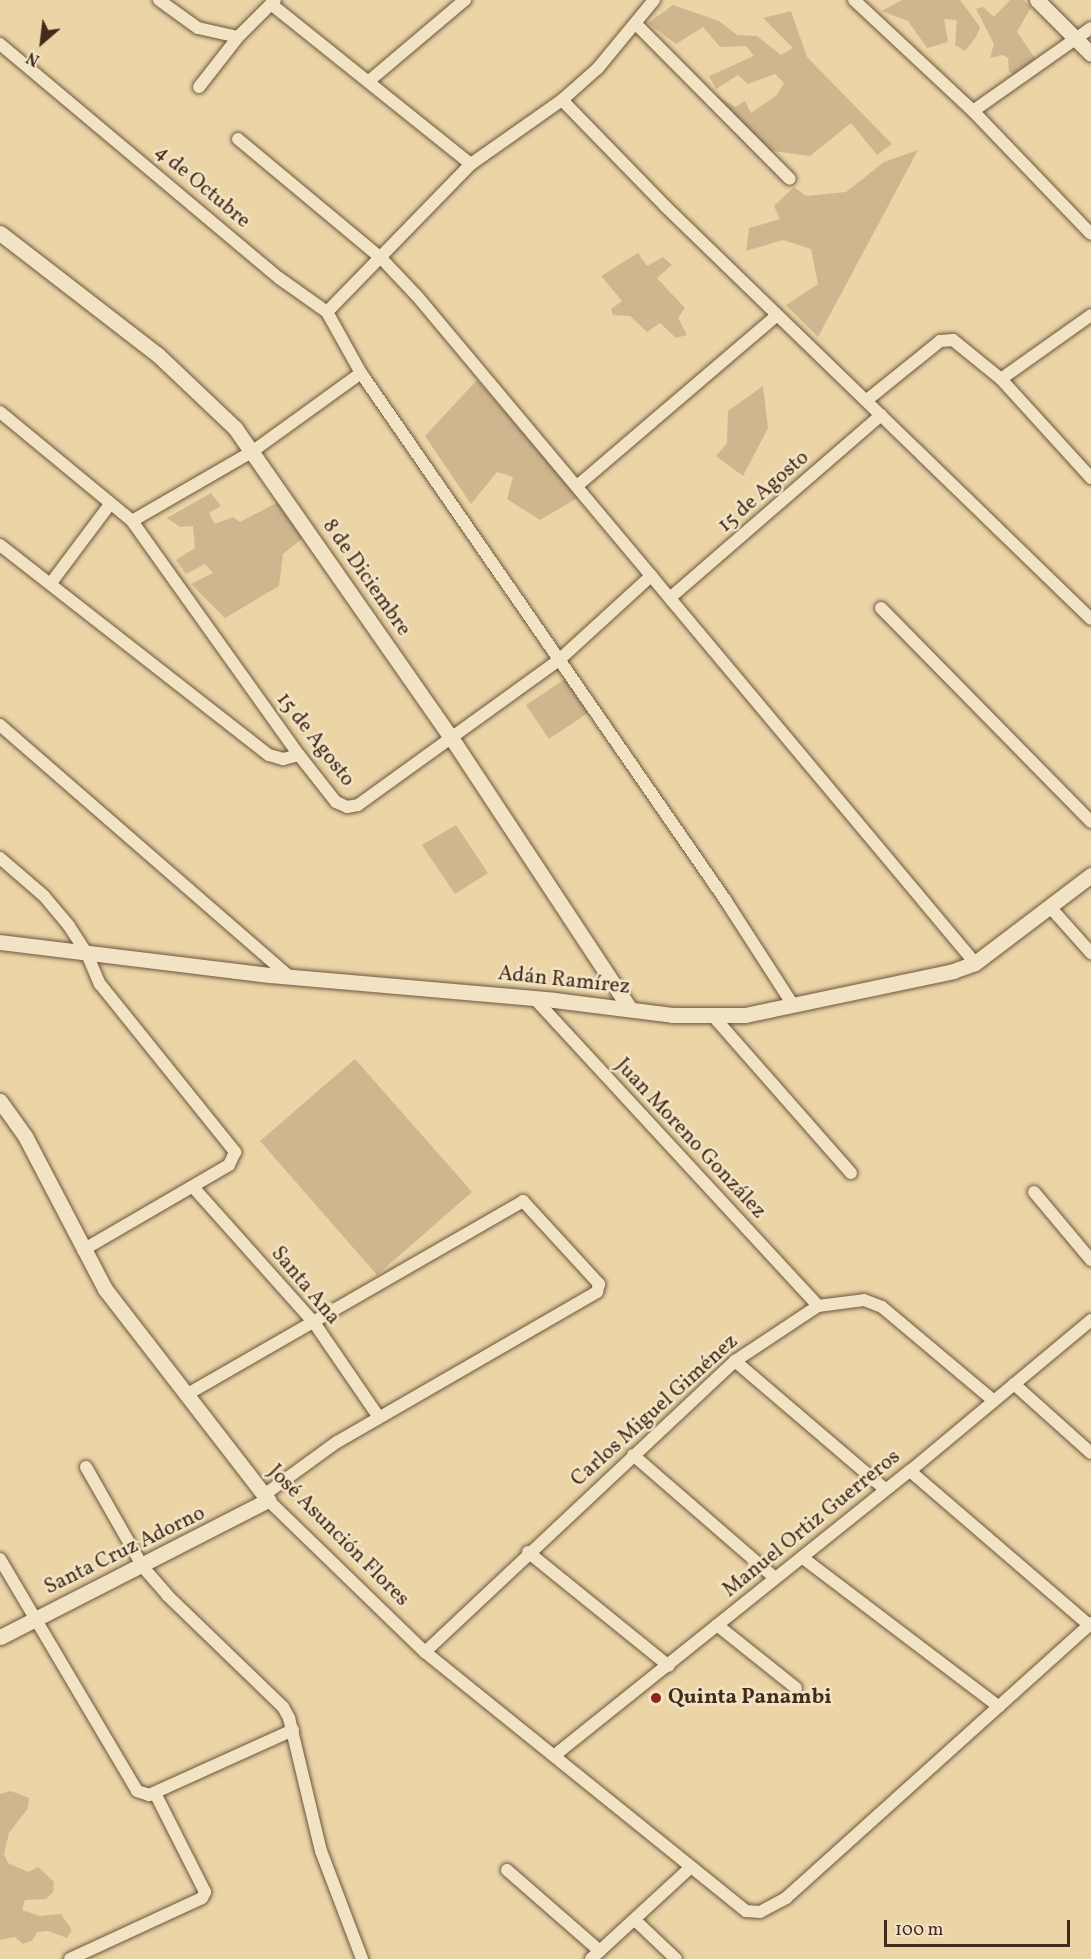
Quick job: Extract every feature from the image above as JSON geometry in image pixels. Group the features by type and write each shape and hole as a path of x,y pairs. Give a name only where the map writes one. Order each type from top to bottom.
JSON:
{"street":[{"path":"159,0 198,28 238,37"},
{"path":"369,81 465,0"},
{"path":"327,312 382,259 471,164 562,100 636,24 654,0"},
{"path":"854,0 973,111 1091,234"},
{"path":"1036,0 1091,54"},
{"path":"199,87 238,37 273,2 471,164"},
{"path":"636,24 790,180"},
{"path":"973,111 1091,28"},
{"name":"4 de Octubre","path":"0,44 279,278 327,312 361,373 793,1005"},
{"path":"562,100 777,315 1091,619"},
{"path":"238,139 382,259 671,597 975,963"},
{"name":"8 de Diciembre","path":"0,233 158,356 216,408 253,451 452,739 630,1010"},
{"path":"577,486 777,315"},
{"path":"1001,379 1091,315"},
{"path":"867,400 940,341 953,340 966,347 1001,379 1091,478"},
{"path":"132,521 253,451 361,373"},
{"name":"15 de Agosto","path":"0,413 132,521 298,755 336,802 347,807 358,805 559,660 651,576"},
{"name":"15 de Agosto","path":"671,597 881,415"},
{"path":"51,583 110,504"},
{"path":"0,545 269,755 283,759 298,755"},
{"path":"881,608 1091,822"},
{"path":"0,726 70,783 289,976"},
{"path":"0,858 44,896 87,954 100,984 235,1152 229,1166 83,1250"},
{"name":"Adán Ramírez","path":"0,942 289,976 534,998 630,1010 713,1016 745,1015 954,971 975,963 1091,875"},
{"path":"1050,907 1091,953"},
{"name":"Juan Moreno González","path":"534,998 818,1306"},
{"path":"713,1016 851,1173"},
{"name":"José Asunción Flores","path":"0,1101 25,1136 105,1289 266,1497 425,1652 746,1911 760,1912 786,1898 999,1707"},
{"name":"Santa Ana","path":"193,1187 315,1324 378,1416"},
{"path":"1034,1192 1091,1260"},
{"path":"186,1395 315,1324 523,1201 599,1284 597,1292 378,1416 266,1497"},
{"name":"Carlos Miguel Giménez","path":"425,1652 528,1552 735,1361 818,1306 864,1300 882,1307 993,1401"},
{"name":"Manuel Ortiz Guerreros","path":"555,1755 669,1666 774,1578 803,1558 885,1489 910,1472 1091,1320"},
{"path":"735,1361 885,1489"},
{"path":"1014,1384 1091,1453"},
{"path":"633,1455 774,1578"},
{"path":"86,1467 143,1567 167,1595 283,1707 293,1730 321,1851 362,1959"},
{"path":"803,1558 999,1707 1090,1624 910,1472"},
{"name":"Santa Cruz Adorno","path":"0,1637 143,1567 266,1497"},
{"path":"528,1552 669,1666"},
{"path":"0,1559 128,1781 137,1791 149,1795 155,1793 293,1730"},
{"path":"717,1625 796,1688"},
{"path":"70,1959 202,1898 205,1892 155,1793"},
{"path":"507,1870 595,1955 636,1921 692,1867"},
{"path":"636,1921 676,1959"}],"shaded area":[{"path":"902,0 960,0 980,27 976,37 965,51 955,45 957,20 944,19 948,42 927,48 908,21 881,11"},
{"path":"1010,0 1024,0 1031,7 1017,32 1037,61 1024,77 1009,72 1008,58 1003,55 990,58 994,44 976,9 983,7 994,17"},
{"path":"673,5 719,21 737,35 757,36 781,55 793,48 763,18 791,11 807,57 892,144 877,155 851,123 810,156 765,150 703,87 735,107 745,101 751,113 777,95 784,83 775,74 748,84 738,75 716,89 709,76 754,56 746,46 720,47 703,27 676,44 648,23"},
{"path":"918,150 818,337 786,305 818,284 811,249 783,240 746,251 749,228 780,219 774,206 794,187 806,196 846,192 884,162"},
{"path":"638,253 647,266 663,257 672,265 657,278 685,308 678,318 687,335 676,338 660,323 647,332 630,316 613,315 611,309 622,301 601,276"},
{"path":"477,380 579,497 540,520 507,499 513,477 497,472 471,504 425,436"},
{"path":"763,386 768,428 743,476 716,456 727,443 728,411"},
{"path":"211,493 221,506 209,513 215,524 233,517 240,522 282,500 304,537 283,554 279,586 225,618 191,584 213,573 205,564 186,574 176,560 195,548 193,526 180,527 167,518"},
{"path":"565,679 588,713 549,739 526,705"},
{"path":"456,825 488,873 455,894 422,845"},
{"path":"355,1059 472,1192 377,1275 260,1141"},
{"path":"11,1791 29,1798 28,1808 9,1833 4,1854 8,1863 28,1872 38,1867 54,1882 53,1892 46,1899 25,1900 22,1910 40,1916 61,1914 72,1930 67,1938 48,1931 37,1932 32,1941 23,1944 15,1937 0,1940 0,1794"}],"place":[{"name":"Quinta Panambi","path":"656,1698"}]}
